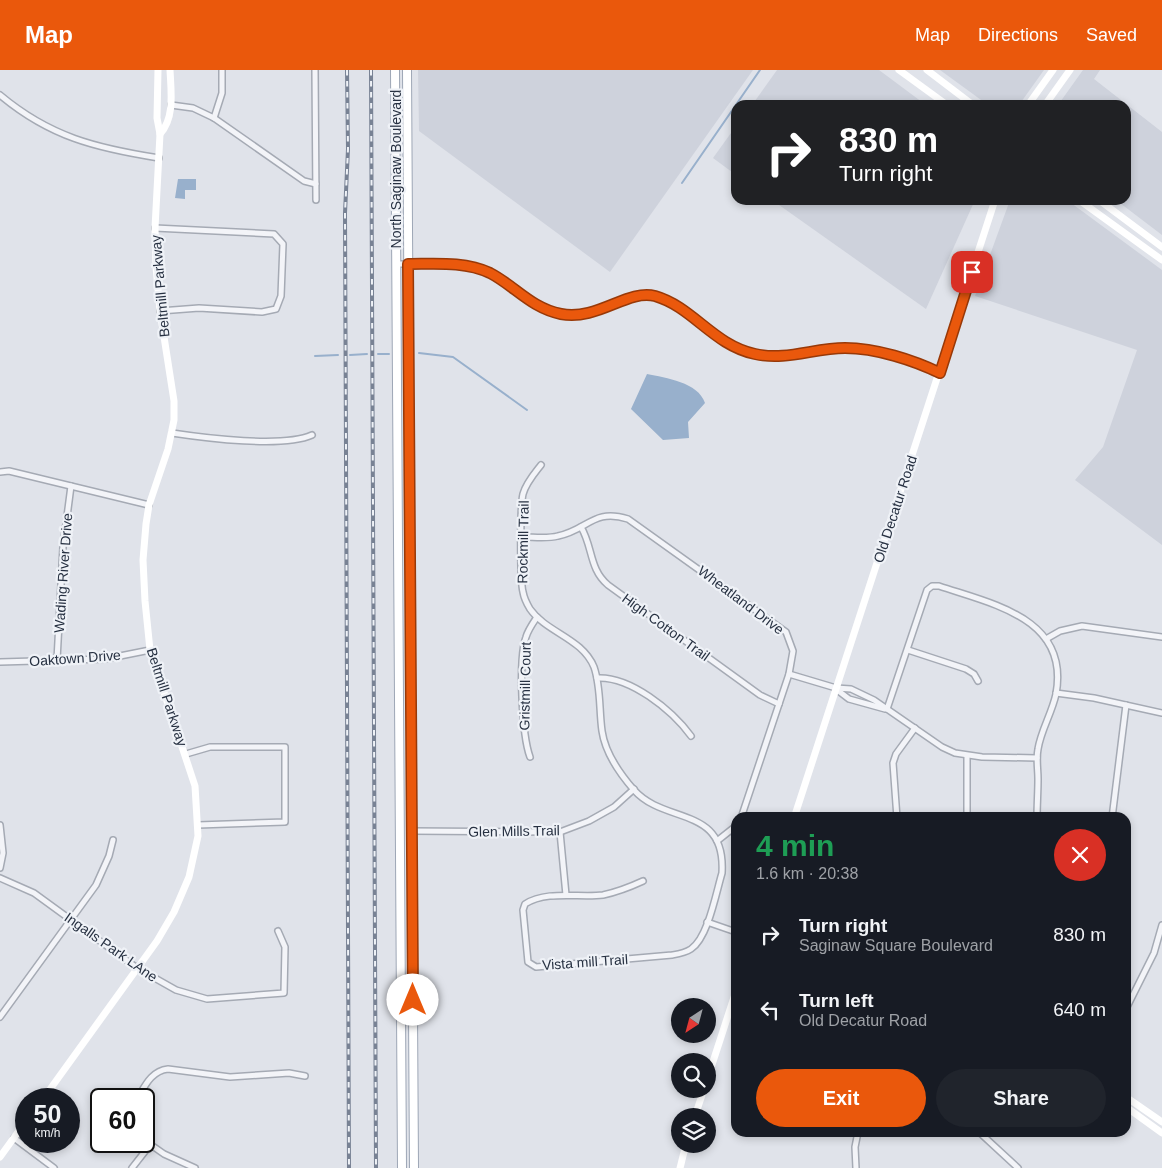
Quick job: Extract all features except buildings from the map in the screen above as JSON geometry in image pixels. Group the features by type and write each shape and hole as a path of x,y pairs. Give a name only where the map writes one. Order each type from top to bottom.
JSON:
{"main road":[{"name":"North Saginaw Boulevard","path":"395,70 402,1168"},
{"name":"North Saginaw Boulevard","path":"407,70 414,1168"}],"street":[{"name":"Beltmill Parkway","path":"50,1088 137,968 174,912 189,877 198,836 195,786 186,754 150,650 143,560 149,505 172,433 174,401 160,311 155,228 160,134 157,118 158,70"},
{"name":"Beltmill Parkway","path":"160,134 166,127 171,105 170,70"},
{"path":"214,118 222,93 222,70"},
{"path":"315,70 316,200"},
{"path":"899,70 909,73 941,100"},
{"path":"927,70 966,100"},
{"path":"1032,100 1053,70"},
{"path":"1049,100 1070,70"},
{"path":"0,95 24,114 52,130 78,141 105,149 159,158"},
{"path":"158,97 171,105 193,108 214,118 304,181 316,184"},
{"name":"Old Decatur Road","path":"796,812 993,205"},
{"path":"1086,205 1162,260"},
{"path":"1106,205 1162,247"},
{"path":"155,228 274,234 283,244 281,296 276,309 262,312 199,308 160,311"},
{"path":"396,264 454,264 477,268 490,274 530,303 562,314 582,315 601,311 636,296 654,296 673,304 726,344 737,349 773,357 846,348 874,352 925,366 940,373"},
{"path":"172,433 222,440 294,440 312,434"},
{"name":"Rockmill Trail","path":"541,465 523,495 522,591 531,610 537,617 584,651 597,678 604,741 634,789 650,803 695,819 704,825 717,841"},
{"path":"0,472 9,471 149,505"},
{"name":"Wading River Drive","path":"57,660 63,547 71,486"},
{"name":"Wheatland Drive","path":"523,537 557,537 581,527 597,517 608,515 628,519 780,626 792,644 793,658 743,812"},
{"name":"High Cotton Trail","path":"581,527 587,538 596,573 608,586 760,695 779,704"},
{"path":"887,709 928,590 932,586 938,586 1014,612 1028,620 1046,639 1056,666 1056,693 1040,740 1037,758 1037,812"},
{"name":"Gristmill Court","path":"530,757 523,732 523,654 526,635 537,617"},
{"path":"1046,639 1060,632 1082,626 1162,637"},
{"name":"Oaktown Drive","path":"0,662 105,659 150,650"},
{"path":"908,650 966,669 974,674 978,681"},
{"path":"789,674 836,688 851,689 874,700 942,747 967,756 1037,758"},
{"path":"597,678 620,680 635,688 679,720 691,736"},
{"path":"836,688 849,699 887,709"},
{"path":"1056,693 1162,713"},
{"path":"1113,812 1126,705"},
{"path":"897,812 893,763 896,754 915,728"},
{"path":"186,754 210,747 285,747 285,822 198,825"},
{"path":"967,756 967,812"},
{"name":"Glen Mills Trail","path":"412,831 560,832 590,821 614,807 634,789"},
{"path":"0,824 4,853 0,868"},
{"path":"731,830 717,841 722,853 722,873 707,922 731,930"},
{"path":"560,832 566,895 602,895 628,888 643,881"},
{"path":"0,1017 96,885 113,840"},
{"name":"Ingalls Park LAne","path":"0,878 34,893 137,968 176,990 207,998 284,993 285,947 278,931"},
{"name":"Vista mill Trail","path":"566,895 525,904 523,910 528,962 536,967 672,955 693,948 707,922"},
{"path":"1131,999 1154,953 1162,925"},
{"path":"716,1053 731,1006"},
{"path":"144,1088 158,1070 168,1069 230,1077 289,1073 304,1076"},
{"path":"1131,1100 1162,1122"},
{"path":"1131,1111 1162,1133"},
{"path":"856,1168 855,1146 857,1137"},
{"path":"984,1137 1018,1168"},
{"path":"0,1157 14,1138 54,1168"},
{"path":"155,1148 196,1168"},
{"path":"132,1168 144,1153"},
{"path":"680,1168 684,1153"}],"shaded area":[{"path":"418,70 753,70 610,272 419,131"},
{"path":"777,70 879,70 919,100 756,100"},
{"path":"940,70 1044,70 1023,100 981,100"},
{"path":"1083,70 1100,70 1094,79 1121,100 1062,100"},
{"path":"1131,108 1162,132 1162,235 1123,205 1131,205"},
{"path":"731,133 731,171 713,158"},
{"path":"779,205 973,205 926,309"},
{"path":"1008,205 1074,205 1162,270 1162,545 1075,480 1103,447 1137,350 975,296"}],"water":[{"path":"178,179 196,179 196,190 185,190 185,199 175,198"},
{"path":"647,374 680,382 696,390 701,396 705,403 688,422 689,438 663,440 631,409"}],"waterway":[{"path":"739,100 760,70"},
{"path":"682,183 731,112"},
{"path":"419,353 453,357 527,410"},
{"path":"350,355 367,354"},
{"path":"378,354 389,354"},
{"path":"315,356 338,355"}],"railway":[{"path":"347,70 348,149 345,213 349,1168"},
{"path":"371,70 376,1168"}],"route":[{"path":"413,1000 408,264 454,264 477,268 490,274 530,303 544,310 562,314 582,315 601,311 636,296 654,296 673,304 726,344 756,354 773,357 793,356 819,350 846,348 874,352 925,366 940,373 972,272"}]}
